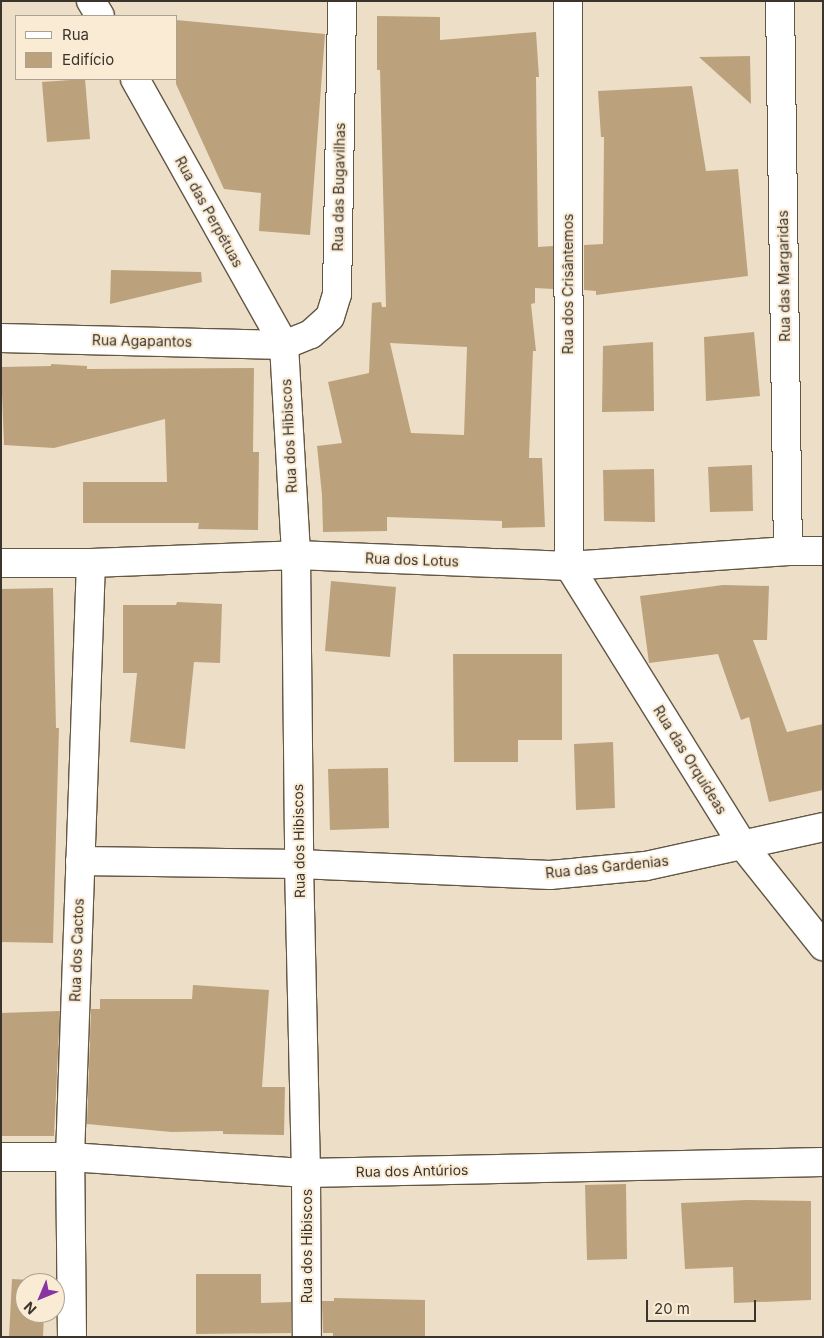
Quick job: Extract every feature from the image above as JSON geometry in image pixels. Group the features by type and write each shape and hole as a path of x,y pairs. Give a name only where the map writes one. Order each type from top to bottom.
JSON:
{"street":[{"path":"91,1 99,15"},
{"name":"Rua das Bugavilhas","path":"284,345 311,334 330,317 337,294 342,1"},
{"name":"Rua dos Crisântemos","path":"568,1 569,566"},
{"name":"Rua das Margaridas","path":"780,1 788,551"},
{"name":"Rua das Perpétuas","path":"136,80 284,345"},
{"name":"Rua Agapantos","path":"1,338 284,345"},
{"name":"Rua dos Hibiscos","path":"284,345 296,555 307,1337"},
{"name":"Rua dos Lotus","path":"1,563 296,555 569,566 788,551 823,551"},
{"name":"Rua dos Cactos","path":"72,1337 70,1158 91,562"},
{"name":"Rua das Orquídeas","path":"569,566 744,846 823,946"},
{"name":"Rua das Gardenias","path":"80,861 299,864 550,875 646,866 744,846 823,827"},
{"name":"Rua dos Antúrios","path":"1,1157 70,1158 306,1173 823,1162"}],"building":[{"path":"377,16 440,17 440,40 536,32 539,77 536,77 538,247 553,246 553,289 535,288 535,303 531,304 536,351 533,351 529,458 542,458 545,527 502,528 502,521 387,517 387,531 323,532 322,495 317,446 342,443 328,382 369,373 372,303 381,302 382,307 386,307 380,70 377,70","holes":["390,343 467,347 464,435 411,433"]},
{"path":"178,20 325,34 310,235 259,231 261,193 224,189 176,84 176,80 178,80"},
{"path":"750,56 751,104 699,57"},
{"path":"85,80 90,139 47,142 42,82"},
{"path":"692,86 706,171 738,169 748,276 596,295 596,291 584,290 584,245 603,244 604,137 601,137 598,91"},
{"path":"111,270 201,272 202,282 110,304"},
{"path":"754,332 760,396 706,401 704,337"},
{"path":"653,342 654,411 602,412 603,346"},
{"path":"51,364 87,366 87,369 254,368 253,452 259,452 258,530 198,529 199,523 83,523 83,482 167,482 165,419 54,448 4,445 1,367 51,366"},
{"path":"752,465 753,511 710,512 708,467"},
{"path":"654,469 655,522 604,521 603,470"},
{"path":"331,581 396,587 390,657 325,651"},
{"path":"723,585 769,586 767,640 753,640 787,732 823,724 823,790 769,802 749,717 741,720 718,654 649,663 640,596"},
{"path":"53,588 56,728 59,728 53,943 1,942 1,589"},
{"path":"177,602 222,604 220,663 194,662 185,749 130,742 137,673 123,673 123,605 176,605"},
{"path":"453,654 562,654 562,740 518,740 518,762 454,762"},
{"path":"613,742 615,808 576,810 574,744"},
{"path":"388,768 389,828 330,830 328,769"},
{"path":"193,985 269,990 262,1087 285,1087 284,1135 223,1134 223,1131 171,1132 87,1124 91,1009 100,1009 100,999 192,999"},
{"path":"60,1011 54,1136 1,1136 1,1013"},
{"path":"626,1184 627,1259 587,1260 585,1185"},
{"path":"747,1200 811,1201 811,1300 734,1303 733,1267 685,1269 681,1203"},
{"path":"196,1274 261,1274 261,1303 291,1302 291,1333 196,1334"},
{"path":"12,1279 15,1279 15,1323 44,1323 43,1337 9,1337"},
{"path":"334,1298 425,1300 425,1337 333,1337 333,1333 323,1333 322,1301 334,1301"}]}
